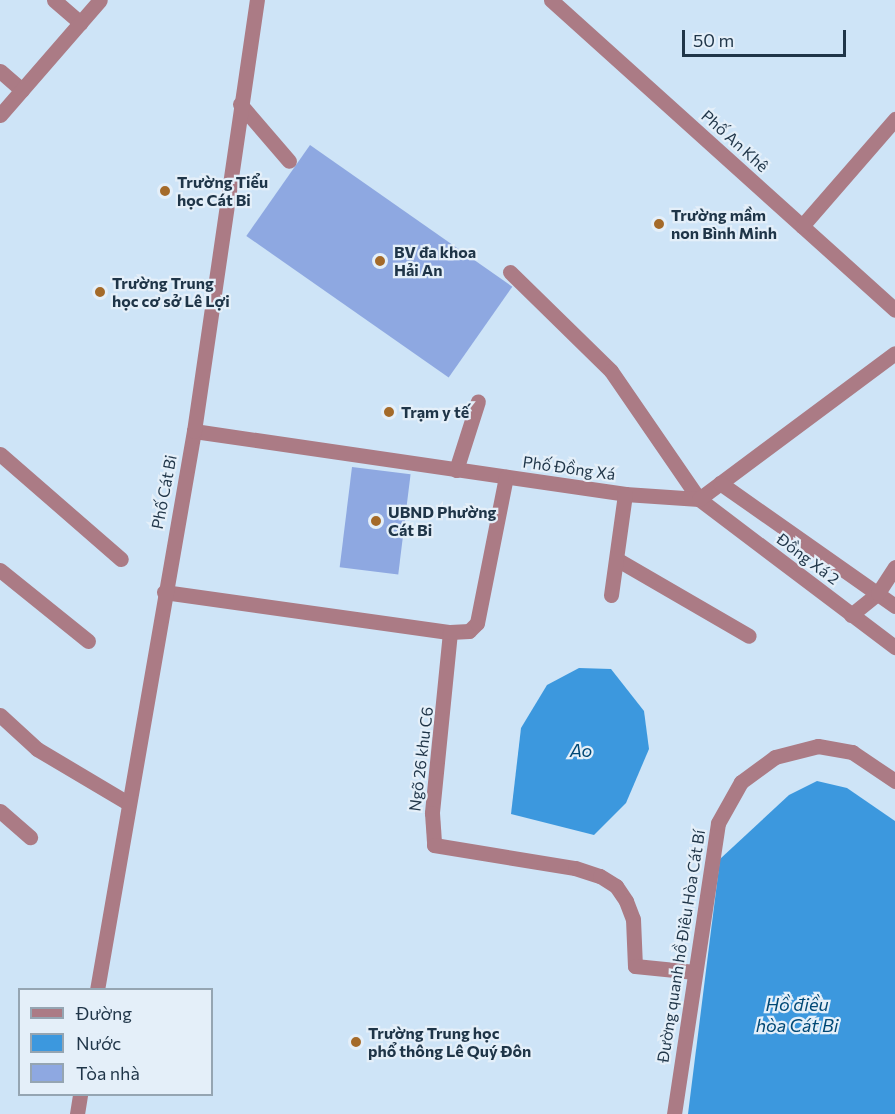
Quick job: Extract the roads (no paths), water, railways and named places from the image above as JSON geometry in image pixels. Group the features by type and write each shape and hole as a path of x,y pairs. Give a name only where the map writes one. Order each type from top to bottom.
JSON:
{"street":[{"path":"54,0 80,23"},
{"path":"0,115 99,0"},
{"name":"Phố Cát Bi","path":"98,988 164,592 194,431 256,0"},
{"name":"Phố An Khê","path":"551,0 895,310"},
{"path":"0,71 22,90"},
{"path":"240,104 289,161"},
{"path":"802,226 895,119"},
{"name":"Đồng Xá 2","path":"510,272 611,371 699,499 895,647"},
{"path":"699,499 895,353"},
{"path":"456,470 478,401"},
{"name":"Phố Đồng Xá","path":"194,431 625,494 699,499"},
{"path":"0,454 121,559"},
{"path":"164,592 450,632 470,631 477,622 506,477"},
{"name":"Đồng Xá 2","path":"720,483 895,606"},
{"path":"611,595 618,560 625,494"},
{"path":"618,560 749,636"},
{"path":"851,615 878,593 895,567"},
{"path":"0,570 88,641"},
{"name":"Ngõ 26 khu C6","path":"450,632 432,813 434,845 575,868 600,876 616,886 626,901 633,919 635,966 694,972"},
{"path":"0,715 37,749 128,803"},
{"name":"Đường quanh hồ Điêu Hòa Cát Bí","path":"674,1114 718,823 741,782 754,769 792,751 837,748 895,781"},
{"path":"0,811 30,837"},
{"path":"77,1114 80,1096"}],"water":[{"name":"Ao","path":"579,668 611,669 644,711 649,749 626,803 594,835 511,814 521,728 547,685"},
{"name":"Hồ điều hòa Cát Bi","path":"817,781 847,788 895,821 895,1114 688,1114 720,859 789,795"}],"place":[{"name":"Trường Tiểu học Cát Bi","path":"165,191"},
{"name":"Trường mầm non Bình Minh","path":"659,224"},
{"name":"BV đa khoa Hải An","path":"380,261"},
{"name":"Trường Trung học cơ sở Lê Lợi","path":"100,292"},
{"name":"Trạm y tế","path":"389,412"},
{"name":"UBND Phường Cát Bi","path":"376,521"},
{"name":"Trường Trung học phổ thông Lê Quý Đôn","path":"356,1042"}]}
